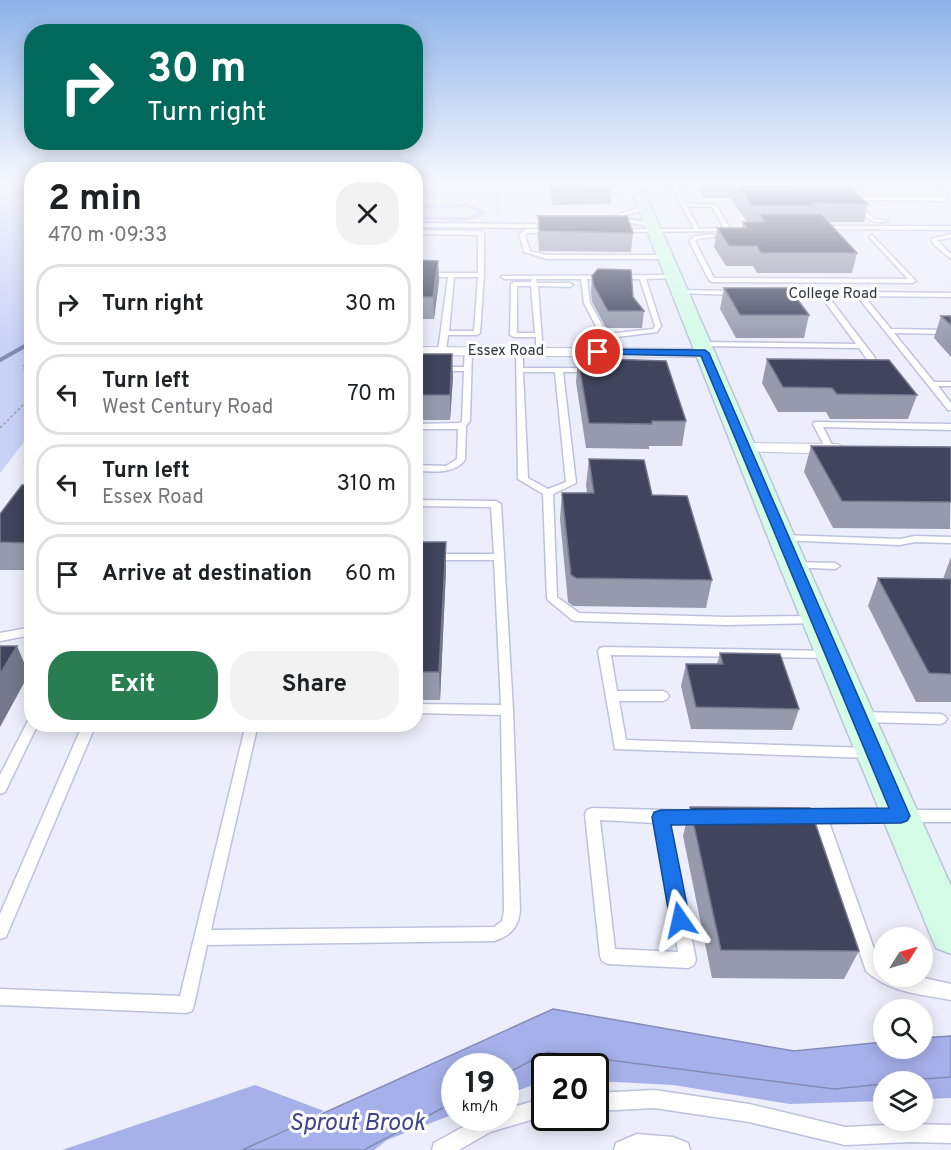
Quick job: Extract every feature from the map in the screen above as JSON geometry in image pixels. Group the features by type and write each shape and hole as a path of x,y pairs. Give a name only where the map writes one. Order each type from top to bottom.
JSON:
{"main road":[{"path":"657,239 793,565 951,934"}],"street":[{"name":"Essex Road","path":"423,351 602,352 703,348"},
{"path":"744,448 852,449"}],"lane":[{"path":"445,333 477,333 482,275 481,239"},
{"path":"523,239 524,247 532,255 547,257 665,257"},
{"path":"695,239 692,241 712,280 913,281"},
{"path":"874,239 928,294"},
{"path":"936,239 934,243 951,257"},
{"path":"598,266 600,277"},
{"path":"423,274 482,275"},
{"path":"442,351 451,275"},
{"path":"504,276 570,285"},
{"path":"539,335 514,335 514,284 584,277 642,277 676,285 749,293"},
{"path":"520,373 601,376 605,336 586,303 584,277"},
{"path":"605,336 655,331 658,326 642,277"},
{"path":"786,280 796,293"},
{"path":"534,281 540,352"},
{"name":"College Road","path":"772,293 951,295"},
{"path":"822,294 872,360"},
{"path":"859,294 951,408"},
{"path":"890,332 951,332"},
{"path":"703,348 861,346"},
{"path":"423,468 447,468 461,460 462,426 466,421 468,351"},
{"path":"519,351 524,479 548,493"},
{"path":"423,369 466,369"},
{"path":"548,493 571,483 559,373"},
{"path":"933,384 951,384"},
{"path":"830,449 817,424 951,427"},
{"path":"423,426 462,426"},
{"path":"548,493 552,598 576,617 727,621 817,620"},
{"path":"201,938 494,934 504,931 511,922 507,710 496,504 423,503"},
{"path":"782,538 900,542 915,539 951,540"},
{"path":"423,557 499,557"},
{"path":"793,565 835,566"},
{"path":"0,637 24,632"},
{"path":"832,654 604,651 620,745 874,753"},
{"path":"612,696 663,696"},
{"path":"423,709 507,710"},
{"path":"859,717 941,719"},
{"path":"0,788 28,732"},
{"path":"0,932 87,732"},
{"path":"0,997 186,1005 250,732"},
{"path":"661,817 688,960 608,956 592,814 718,817"},
{"path":"786,816 951,816"},
{"path":"820,816 873,966"},
{"path":"926,987 951,992"},
{"path":"609,1101 654,1099 749,1113 845,1136 951,1134"},
{"path":"441,1150 486,1124 531,1111"},
{"path":"623,1150 637,1143 673,1146 681,1150"}],"path":[{"path":"0,428 24,404"}],"shaded area":[{"path":"0,239 24,239 24,442 0,473"},
{"path":"609,1060 834,1089 873,1085 873,1101 790,1104 673,1085 609,1082"},
{"path":"531,1061 531,1086 519,1090 519,1067"},
{"path":"951,1077 951,1098 933,1099 933,1079"},
{"path":"255,1085 324,1111 242,1150 62,1150"},
{"path":"441,1109 441,1119 387,1140 374,1150 364,1150"}],"water":[{"name":"Sprout Brook","path":"553,1009 794,1051 873,1043 873,1059 933,1059 933,1037 951,1036 951,1077 933,1078 933,1071 873,1071 873,1085 834,1089 609,1060 609,1053 531,1053 531,1061 519,1067 519,1053 456,1053"},
{"name":"Sprout Brook","path":"441,1060 441,1109 364,1150 242,1150"}],"building":[{"path":"724,239 844,239 857,253 761,253 757,246 729,246"},
{"path":"423,260 438,261 433,297 423,297"},
{"path":"598,269 631,270 633,297 644,311 608,311 594,286 592,276"},
{"path":"724,288 789,288 809,315 740,315"},
{"path":"941,316 951,316 951,325"},
{"path":"423,354 452,354 450,395 423,395"},
{"path":"578,358 666,361 686,421 652,421 652,424 589,423"},
{"path":"767,359 889,360 917,395 837,394 832,388 783,387"},
{"path":"811,446 951,447 951,502 842,501"},
{"path":"589,459 644,460 652,495 687,496 712,580 576,578 571,575 562,493 594,493"},
{"path":"24,485 24,543 0,542 0,514"},
{"path":"423,542 446,542 439,672 423,672"},
{"path":"878,578 951,579 951,674 929,673"},
{"path":"0,646 17,646 0,674"},
{"path":"720,653 780,654 799,709 696,707 686,664 723,664"},
{"path":"690,807 810,808 859,951 721,950"}],"waterway":[{"path":"0,360 24,346"}],"route":[{"path":"598,352 705,353 901,816 661,817 680,920"}]}
